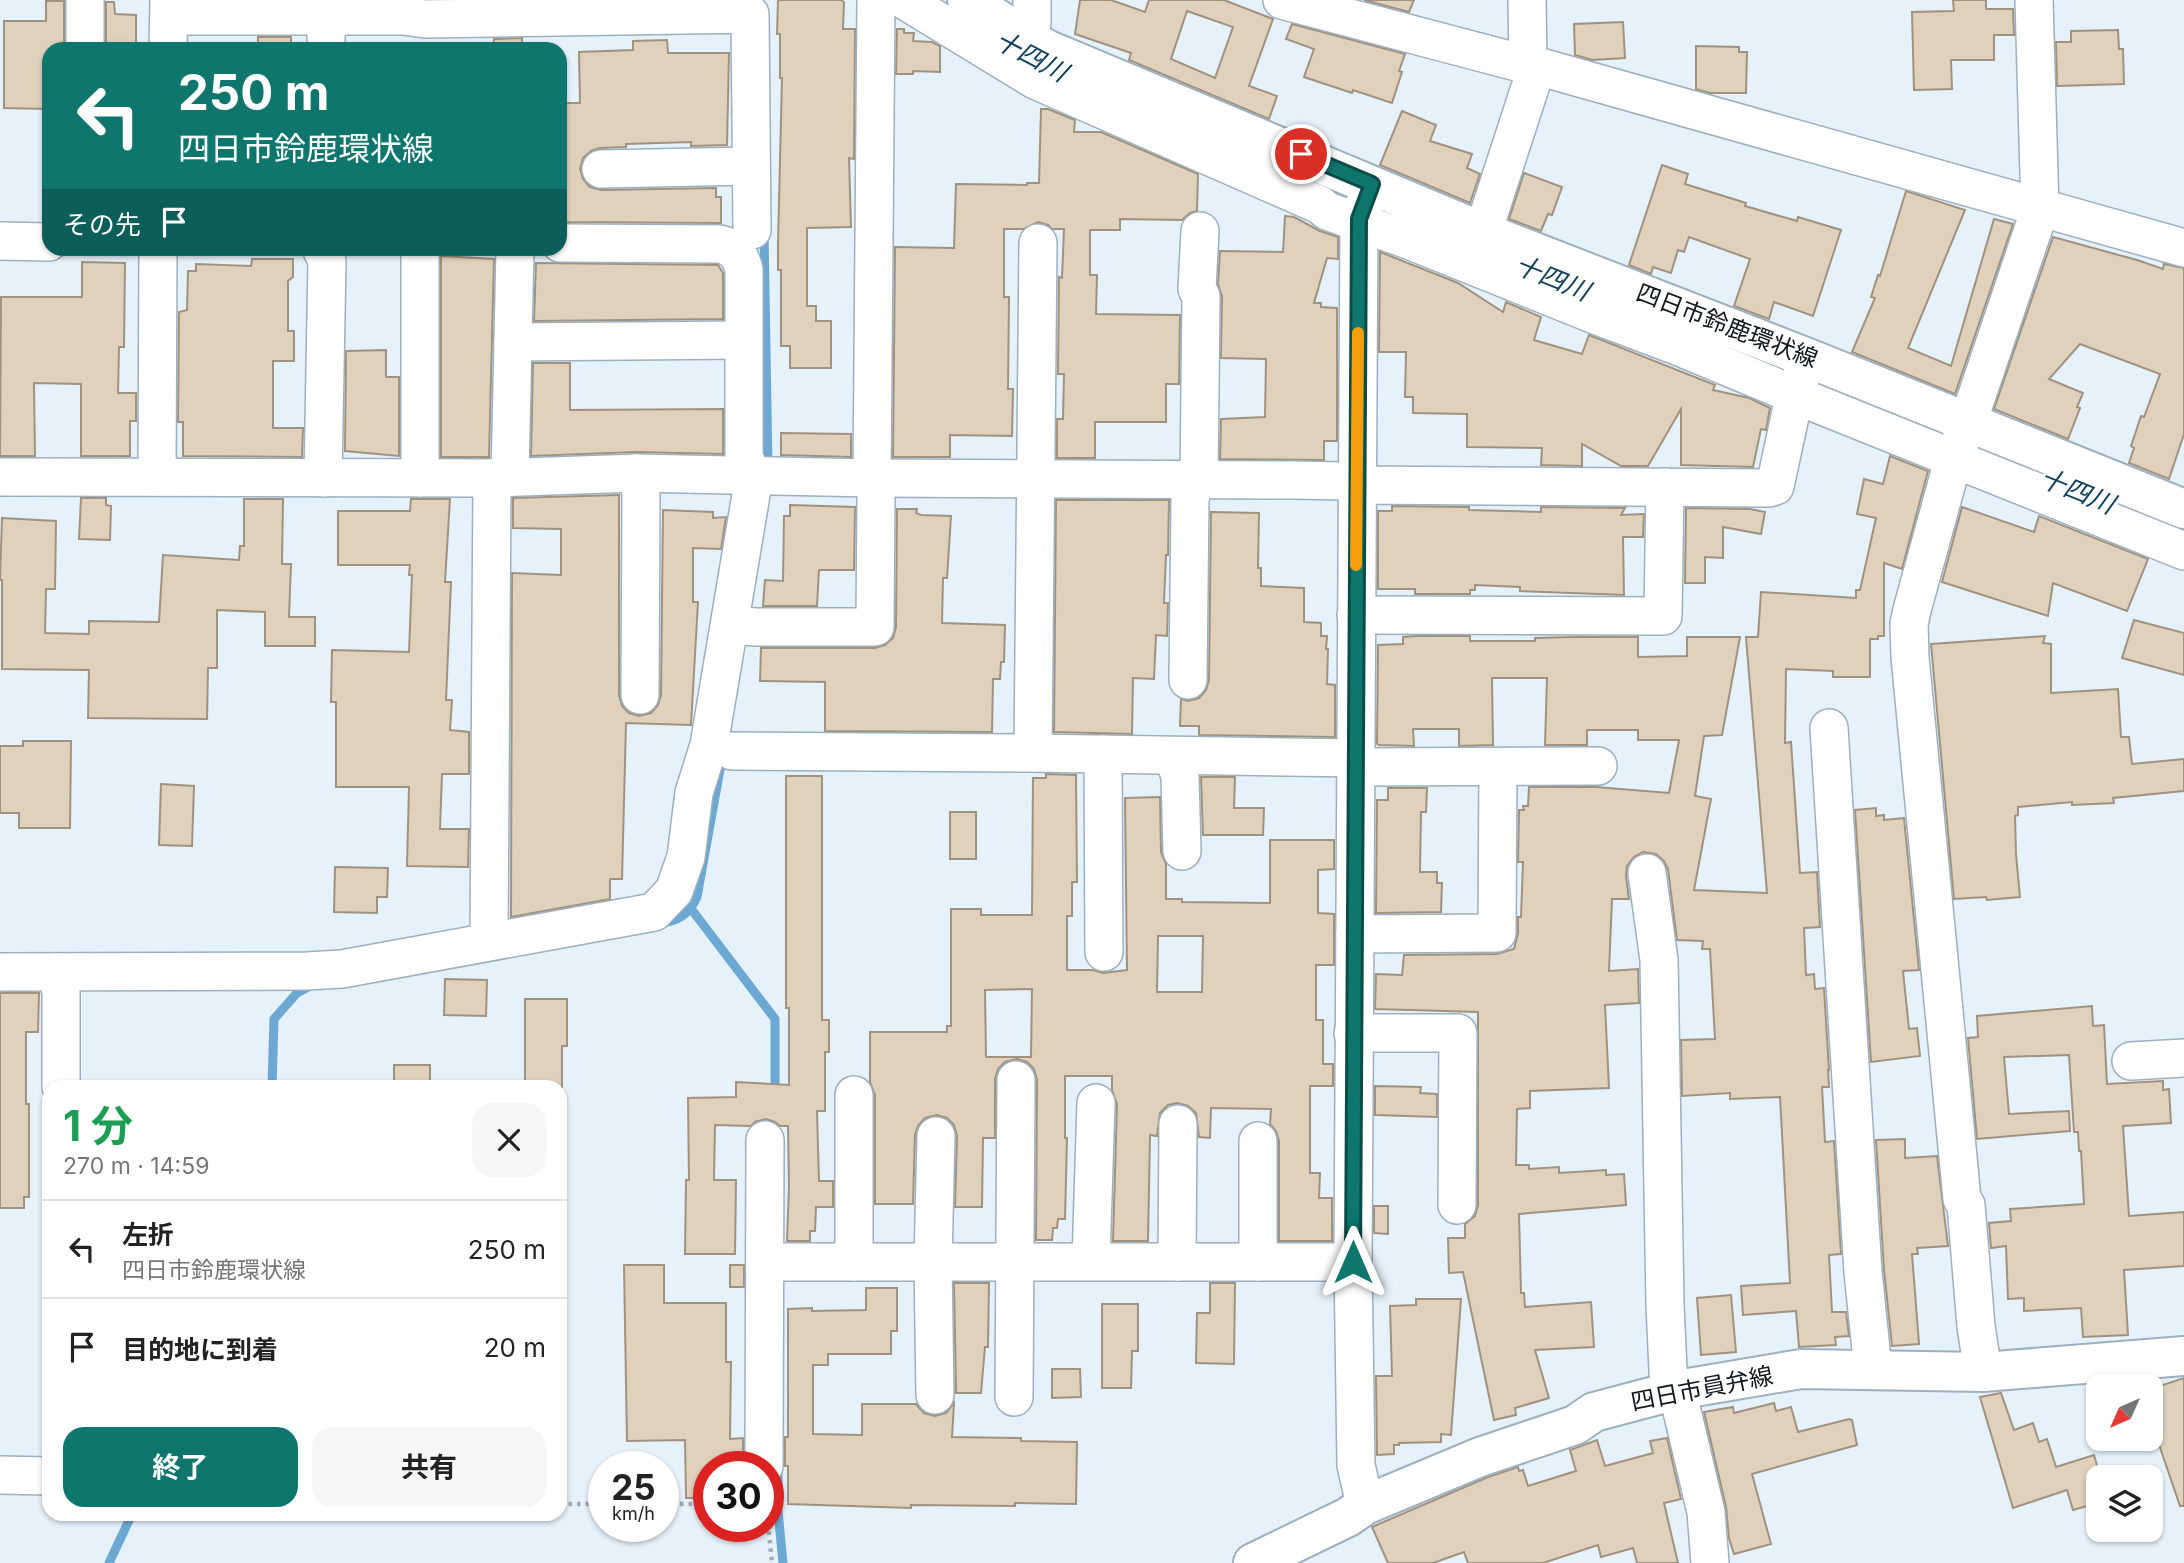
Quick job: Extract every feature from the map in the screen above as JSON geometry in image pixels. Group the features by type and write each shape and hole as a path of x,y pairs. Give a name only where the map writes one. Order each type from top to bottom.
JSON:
{"main road":[{"name":"四日市鈴鹿環状線","path":"967,0 1028,18 1046,49 1365,204 1483,232 1801,378 1961,440 2184,509"},
{"name":"四日市員弁線","path":"1254,1563 1348,1517 1365,1505 1480,1457 1575,1425 1594,1412 1673,1391 1801,1370 1983,1372 2184,1356"}],"street":[{"path":"85,0 85,42"},
{"path":"739,626 875,627 876,491 872,478 876,0"},
{"path":"904,0 1035,80 1365,204"},
{"path":"1282,0 1532,65 2184,248"},
{"path":"1483,232 1532,65 1527,0"},
{"path":"1983,1372 1976,1326 1966,1205 1962,1199 1909,624 1961,440 2040,209 2034,0"},
{"path":"169,22 324,33 403,16 424,29 625,8 750,14 752,230"},
{"path":"601,169 750,166"},
{"path":"0,477 420,478 603,476 636,473 764,477 1343,481 1356,485 1775,486 1801,378 1677,346 1600,317 1370,225 1365,204"},
{"path":"1365,204 1356,485 1357,762 1353,1033 1356,1465 1365,1505"},
{"path":"1188,680 1190,499 1197,480 1200,231"},
{"path":"0,242 42,242"},
{"path":"567,243 728,246 741,260 744,270 744,458 764,477"},
{"path":"1033,753 1038,243"},
{"path":"157,477 158,256"},
{"path":"323,478 327,261 325,256"},
{"path":"419,256 420,478"},
{"path":"489,941 501,477 513,342 515,256"},
{"path":"513,342 743,340"},
{"path":"1961,440 2184,551"},
{"path":"636,473 641,494 640,695"},
{"path":"0,972 342,969 654,912 674,891 686,857 694,793 739,626 764,477"},
{"path":"1356,615 1663,616 1665,486"},
{"path":"1829,728 1872,1369"},
{"path":"732,751 1103,754 1498,766 1598,766"},
{"path":"1103,754 1104,952"},
{"path":"1173,756 1180,776 1182,851"},
{"path":"1355,933 1497,933 1498,766"},
{"path":"1647,873 1659,960 1665,1306 1673,1391 1706,1512 1710,1563"},
{"path":"56,972 61,992 61,1080"},
{"path":"1353,1033 1458,1033 1457,1205"},
{"path":"2131,1061 2184,1058"},
{"path":"1014,1397 1016,1080"},
{"path":"854,1095 854,1262"},
{"path":"1091,1261 1096,1103"},
{"path":"1177,1262 1178,1124"},
{"path":"935,1395 933,1262 936,1136"},
{"path":"765,1140 774,1262 765,1451"},
{"path":"1258,1141 1258,1262"},
{"path":"774,1262 1353,1262"},
{"path":"0,1475 42,1476"}],"path":[{"path":"567,1504 588,1504"},
{"path":"770,1542 772,1563"}],"building":[{"path":"778,0 841,0 844,2 843,29 855,29 854,159 849,158 851,227 807,228 807,306 816,306 816,321 831,321 831,368 790,368 790,346 781,346 781,270 778,270 778,243 782,78 780,34 777,34"},
{"path":"1080,0 1111,0 1145,12 1149,0 1224,0 1273,19 1249,86 1277,96 1269,119 1129,60 1131,53 1075,34","holes":["1187,11 1233,27 1215,78 1171,59"]},
{"path":"1364,0 1414,0 1409,12"},
{"path":"1953,0 1986,0 1986,9 2013,9 2014,35 1994,35 1994,60 1951,60 1952,89 1914,90 1912,12 1954,11"},
{"path":"46,1 64,1 64,42 42,42 42,109 4,108 4,21 46,21"},
{"path":"106,2 114,2 115,14 136,15 136,42 106,42"},
{"path":"1623,22 1625,58 1592,60 1575,55 1574,24"},
{"path":"1292,24 1405,54 1392,103 1304,77 1314,49 1286,39"},
{"path":"897,29 904,29 904,33 914,33 913,41 932,42 940,46 940,72 913,71 913,74 896,74"},
{"path":"2118,30 2119,49 2123,49 2124,84 2057,86 2056,42 2071,42 2071,31"},
{"path":"258,37 291,37 291,42 258,42"},
{"path":"522,38 522,42 494,42 494,39"},
{"path":"667,40 668,53 729,53 727,145 691,146 691,142 626,144 626,147 600,148 583,158 580,169 583,179 590,187 601,190 716,188 716,197 721,197 721,223 567,222 567,103 580,103 579,52 633,50 633,41"},
{"path":"1696,46 1739,47 1739,52 1747,52 1746,93 1710,93 1696,89"},
{"path":"1041,109 1048,109 1075,120 1074,132 1101,132 1198,174 1197,211 1182,220 1120,219 1120,230 1090,230 1090,275 1097,275 1096,314 1180,315 1179,384 1166,384 1166,422 1095,422 1095,458 1057,458 1057,419 1063,419 1064,374 1058,374 1059,277 1062,278 1064,229 1052,229 1038,222 1024,229 1004,229 1004,297 1009,297 1008,389 1013,389 1012,436 950,435 950,457 893,457 895,247 954,248 956,184 1039,183"},
{"path":"1402,111 1436,125 1430,141 1472,154 1467,168 1480,174 1470,203 1380,165"},
{"path":"1662,165 1688,174 1685,184 1746,203 1745,206 1797,221 1798,217 1841,230 1813,316 1774,302 1769,319 1734,306 1750,259 1689,237 1684,252 1678,250 1671,273 1653,267 1651,274 1629,265"},
{"path":"1524,173 1562,187 1552,215 1548,214 1541,231 1509,219"},
{"path":"1906,191 1965,210 1908,348 1951,366 1994,219 2013,224 1955,394 1852,352 1875,298 1871,297"},
{"path":"1285,216 1294,217 1338,237 1338,259 1327,258 1314,303 1321,303 1321,307 1337,308 1337,441 1324,441 1324,460 1220,459 1221,419 1265,417 1266,359 1221,358 1222,296 1218,284 1220,251 1283,252"},
{"path":"2053,237 2163,269 2164,264 2184,268 2184,434 2169,479 2129,463 2134,448 2131,446 2141,416 2144,417 2160,374 2080,344 2049,379 2083,393 2068,439 1994,409"},
{"path":"1380,252 1458,283 1503,312 1506,302 1541,317 1534,340 1582,354 1589,335 1715,385 1713,390 1749,398 1770,408 1766,430 1761,429 1753,467 1681,465 1681,409 1648,466 1621,466 1582,444 1582,466 1541,465 1542,448 1467,447 1467,414 1413,413 1413,397 1405,397 1406,352 1379,352"},
{"path":"441,256 494,259 489,457 441,457"},
{"path":"252,259 293,259 293,277 288,281 288,331 294,331 294,361 273,361 273,428 303,428 302,457 183,456 183,422 178,422 179,312 187,310 188,271 196,271 196,264 251,266"},
{"path":"82,262 125,263 124,347 119,347 118,393 136,393 136,421 130,421 130,456 81,456 81,384 34,383 35,456 0,456 1,297 82,297"},
{"path":"536,263 718,265 723,273 723,319 534,321"},
{"path":"386,350 386,377 399,377 399,456 345,451 346,351"},
{"path":"533,363 570,363 570,410 723,409 723,454 636,452 531,456"},
{"path":"781,433 851,434 851,457 781,455"},
{"path":"1890,456 1928,471 1902,569 1884,563 1884,636 1870,639 1870,677 1833,677 1833,671 1786,669 1785,743 1791,742 1800,873 1817,872 1820,927 1804,928 1806,975 1814,974 1815,989 1824,988 1829,1070 1829,1087 1822,1087 1825,1142 1834,1141 1841,1254 1829,1255 1832,1312 1846,1312 1849,1336 1835,1337 1836,1345 1799,1347 1796,1311 1743,1315 1741,1286 1790,1283 1780,1097 1730,1099 1730,1093 1682,1096 1681,1040 1715,1039 1710,949 1702,949 1703,941 1677,940 1668,869 1656,854 1643,852 1634,857 1627,866 1629,899 1612,899 1609,971 1638,969 1639,1003 1605,1005 1609,1088 1530,1091 1530,1108 1517,1109 1516,1165 1529,1165 1529,1169 1559,1167 1559,1173 1606,1170 1606,1175 1624,1174 1626,1205 1519,1214 1521,1293 1524,1293 1525,1307 1591,1302 1594,1347 1535,1350 1549,1398 1515,1408 1516,1415 1494,1420 1463,1272 1449,1273 1448,1238 1465,1238 1465,1224 1475,1216 1478,1205 1478,1012 1375,1009 1376,974 1402,975 1404,955 1497,954 1514,949 1518,917 1521,917 1523,862 1518,862 1519,810 1528,806 1529,787 1596,787 1669,793 1679,740 1638,740 1638,730 1587,730 1587,745 1545,745 1547,678 1492,678 1493,745 1459,746 1459,729 1413,729 1414,746 1379,745 1378,645 1403,644 1403,637 1416,636 1470,636 1470,641 1638,637 1638,657 1687,656 1687,637 1740,637 1722,735 1704,736 1695,796 1711,799 1694,890 1767,893 1746,637 1758,637 1761,592 1856,598 1876,518 1857,514 1864,479 1883,484"},
{"path":"619,495 619,695 622,706 629,713 639,716 651,713 658,705 661,695 663,510 713,512 713,518 726,517 721,549 693,548 693,602 698,602 691,725 626,723 622,879 610,879 610,899 511,917 512,573 561,575 561,529 513,528 513,498"},
{"path":"81,498 106,498 106,505 111,506 110,540 79,539"},
{"path":"244,499 283,499 282,564 291,564 289,617 315,617 315,646 265,646 265,612 217,610 217,668 208,668 207,719 88,718 89,670 2,669 2,518 56,521 55,589 46,589 45,633 89,634 89,621 159,622 163,555 239,560 240,546 244,546"},
{"path":"411,499 450,499 445,582 451,582 446,700 452,700 450,730 469,732 469,774 442,774 440,829 469,829 468,867 407,866 409,787 336,787 336,702 331,702 332,650 409,652 412,575 409,575 410,565 338,565 338,511 410,511"},
{"path":"1056,500 1169,500 1164,603 1168,603 1167,636 1156,635 1154,679 1133,678 1132,734 1054,732"},
{"path":"790,505 855,507 854,570 819,570 817,606 763,606 765,580 783,581 784,516 790,516"},
{"path":"1392,506 1541,512 1541,507 1625,508 1621,515 1644,514 1643,537 1623,537 1624,595 1520,591 1520,587 1475,585 1475,590 1470,590 1470,594 1415,594 1415,589 1378,589 1378,511 1392,511"},
{"path":"1962,507 2034,532 2039,516 2148,559 2127,611 2053,583 2048,616 1942,582"},
{"path":"1686,508 1750,509 1765,512 1761,534 1723,527 1723,558 1705,557 1705,583 1685,583"},
{"path":"897,509 917,509 916,513 921,515 951,516 947,578 943,578 942,623 1005,625 1004,662 1001,662 1000,679 993,679 992,732 825,731 825,682 760,681 761,648 875,648 885,645 893,638 896,627"},
{"path":"1211,512 1259,513 1258,568 1261,568 1261,586 1304,588 1304,622 1321,623 1321,636 1327,636 1327,684 1335,685 1335,737 1199,735 1199,726 1180,726 1181,699 1188,701 1199,698 1206,690 1209,680"},
{"path":"2134,620 2184,633 2184,675 2122,658"},
{"path":"2045,636 2043,643 2051,644 2051,693 2118,689 2121,737 2129,737 2132,764 2184,759 2184,791 2113,798 2114,803 2072,805 2072,802 2018,807 2018,815 2015,816 2020,897 1954,899 1931,644"},
{"path":"23,741 71,741 70,828 19,828 19,813 0,813 0,746 23,746"},
{"path":"1046,774 1076,775 1077,882 1072,882 1072,916 1067,916 1067,970 1093,970 1103,973 1127,970 1125,798 1160,797 1161,852 1166,864 1166,899 1182,899 1182,902 1270,903 1270,840 1334,840 1334,869 1318,870 1318,913 1334,914 1334,965 1316,965 1316,1020 1323,1020 1323,1064 1333,1064 1333,1086 1310,1086 1310,1173 1320,1173 1319,1198 1332,1198 1332,1241 1279,1241 1279,1141 1270,1124 1271,1109 1211,1108 1210,1138 1199,1137 1196,1113 1188,1106 1177,1103 1168,1105 1160,1113 1157,1136 1150,1135 1148,1241 1113,1241 1117,1104 1112,1090 1112,1076 1065,1076 1065,1219 1058,1219 1057,1228 1053,1228 1052,1240 1036,1240 1037,1080 1034,1069 1027,1062 1017,1059 1005,1062 998,1069 995,1079 995,1138 983,1138 982,1207 955,1207 957,1136 954,1125 947,1118 937,1115 925,1118 915,1135 913,1204 875,1204 875,1095 870,1082 870,1032 947,1032 947,1026 951,1026 951,909 981,909 981,915 1032,915 1033,778 1046,778","holes":["1158,936 1203,936 1202,992 1157,992","1032,989 1031,1057 986,1057 985,990"]},
{"path":"786,776 822,776 822,1020 829,1020 829,1052 825,1052 825,1111 817,1111 819,1181 833,1181 833,1207 816,1207 815,1231 810,1231 810,1241 787,1241 788,1126 780,1126 766,1119 751,1126 715,1125 714,1180 736,1180 735,1254 685,1254 686,1180 689,1180 688,1098 736,1097 736,1082 789,1085 789,1008 786,1008"},
{"path":"1201,777 1235,777 1234,808 1264,808 1263,835 1203,835"},
{"path":"161,784 194,786 192,846 159,845"},
{"path":"1388,788 1427,788 1426,812 1421,812 1420,872 1437,872 1437,883 1442,883 1441,912 1376,913 1377,800 1388,800"},
{"path":"1876,808 1876,816 1884,815 1884,820 1904,818 1919,970 1903,971 1909,1029 1917,1028 1920,1056 1871,1062 1855,810"},
{"path":"950,812 976,812 976,859 950,859"},
{"path":"335,867 388,868 387,897 377,897 377,913 334,912"},
{"path":"445,979 487,980 486,1016 444,1015"},
{"path":"0,993 39,993 38,1032 26,1032 29,1197 24,1197 24,1208 0,1208"},
{"path":"525,999 567,999 567,1046 562,1046 562,1080 525,1080"},
{"path":"2092,1006 2093,1026 2104,1025 2107,1084 2163,1081 2163,1090 2169,1089 2171,1123 2123,1126 2129,1216 2184,1212 2184,1266 2124,1270 2128,1335 2083,1337 2081,1308 2024,1311 2024,1298 2008,1299 2006,1246 1991,1248 1989,1223 2011,1221 2010,1209 2084,1204 2081,1151 2078,1132 2074,1132 2069,1055 2004,1057 2009,1114 2069,1111 2070,1131 1977,1139 1968,1038 1978,1037 1977,1016"},
{"path":"394,1065 430,1065 430,1080 394,1080"},
{"path":"1375,1086 1421,1087 1420,1093 1437,1094 1437,1117 1375,1115"},
{"path":"1905,1139 1905,1158 1937,1156 1948,1246 1917,1248 1918,1254 1912,1254 1919,1344 1892,1346 1876,1140"},
{"path":"1374,1206 1388,1206 1388,1234 1374,1233"},
{"path":"624,1265 664,1265 664,1303 726,1303 726,1362 731,1362 730,1439 743,1438 743,1451 693,1451 693,1498 686,1498 685,1440 627,1441"},
{"path":"730,1265 744,1265 744,1287 730,1287"},
{"path":"954,1283 989,1283 988,1347 985,1347 981,1393 956,1393"},
{"path":"1210,1283 1235,1283 1234,1364 1196,1363 1197,1313 1210,1313"},
{"path":"866,1288 897,1288 897,1331 891,1331 891,1354 828,1354 828,1365 813,1365 813,1434 862,1435 862,1404 916,1404 924,1413 935,1416 946,1413 954,1403 952,1437 1077,1442 1076,1504 911,1505 911,1508 788,1504 785,1437 788,1437 788,1309 866,1310"},
{"path":"1731,1295 1736,1352 1701,1355 1697,1298"},
{"path":"1416,1299 1461,1299 1451,1435 1441,1434 1441,1442 1399,1443 1394,1445 1394,1454 1377,1455 1376,1376 1392,1376 1390,1306 1416,1305"},
{"path":"1102,1304 1138,1304 1138,1351 1132,1351 1131,1388 1102,1388"},
{"path":"1052,1369 1080,1369 1081,1397 1052,1398"},
{"path":"2184,1378 2184,1506 2180,1506 2161,1451 2163,1385"},
{"path":"2001,1393 2014,1430 2033,1423 2039,1442 2047,1439 2056,1467 2094,1455 2097,1465 2086,1465 2086,1506 2073,1510 2067,1490 2013,1508 1980,1397"},
{"path":"1774,1403 1776,1411 1791,1407 1798,1432 1852,1420 1857,1445 1752,1474 1771,1544 1734,1554 1704,1412 1733,1407 1734,1413"},
{"path":"1667,1438 1681,1499 1664,1503 1678,1563 1637,1563 1633,1548 1601,1557 1598,1545 1543,1563 1468,1563 1464,1552 1433,1563 1388,1563 1372,1527 1488,1477 1518,1467 1519,1471 1523,1470 1528,1486 1576,1471 1570,1450 1597,1440 1605,1466 1653,1453 1650,1441"}],"waterway":[{"path":"764,233 768,467"},
{"name":"十四川","path":"1750,357 1935,432"},
{"path":"659,924 682,916 697,897 721,764"},
{"path":"692,910 775,1019 775,1096"},
{"path":"272,1080 274,1019 297,993 314,984"},
{"path":"109,1563 129,1521"},
{"path":"781,1542 783,1563"}],"slow traffic":[{"path":"1356,565 1358,333"}],"route":[{"path":"1301,154 1372,184 1359,219 1353,1262"}]}
